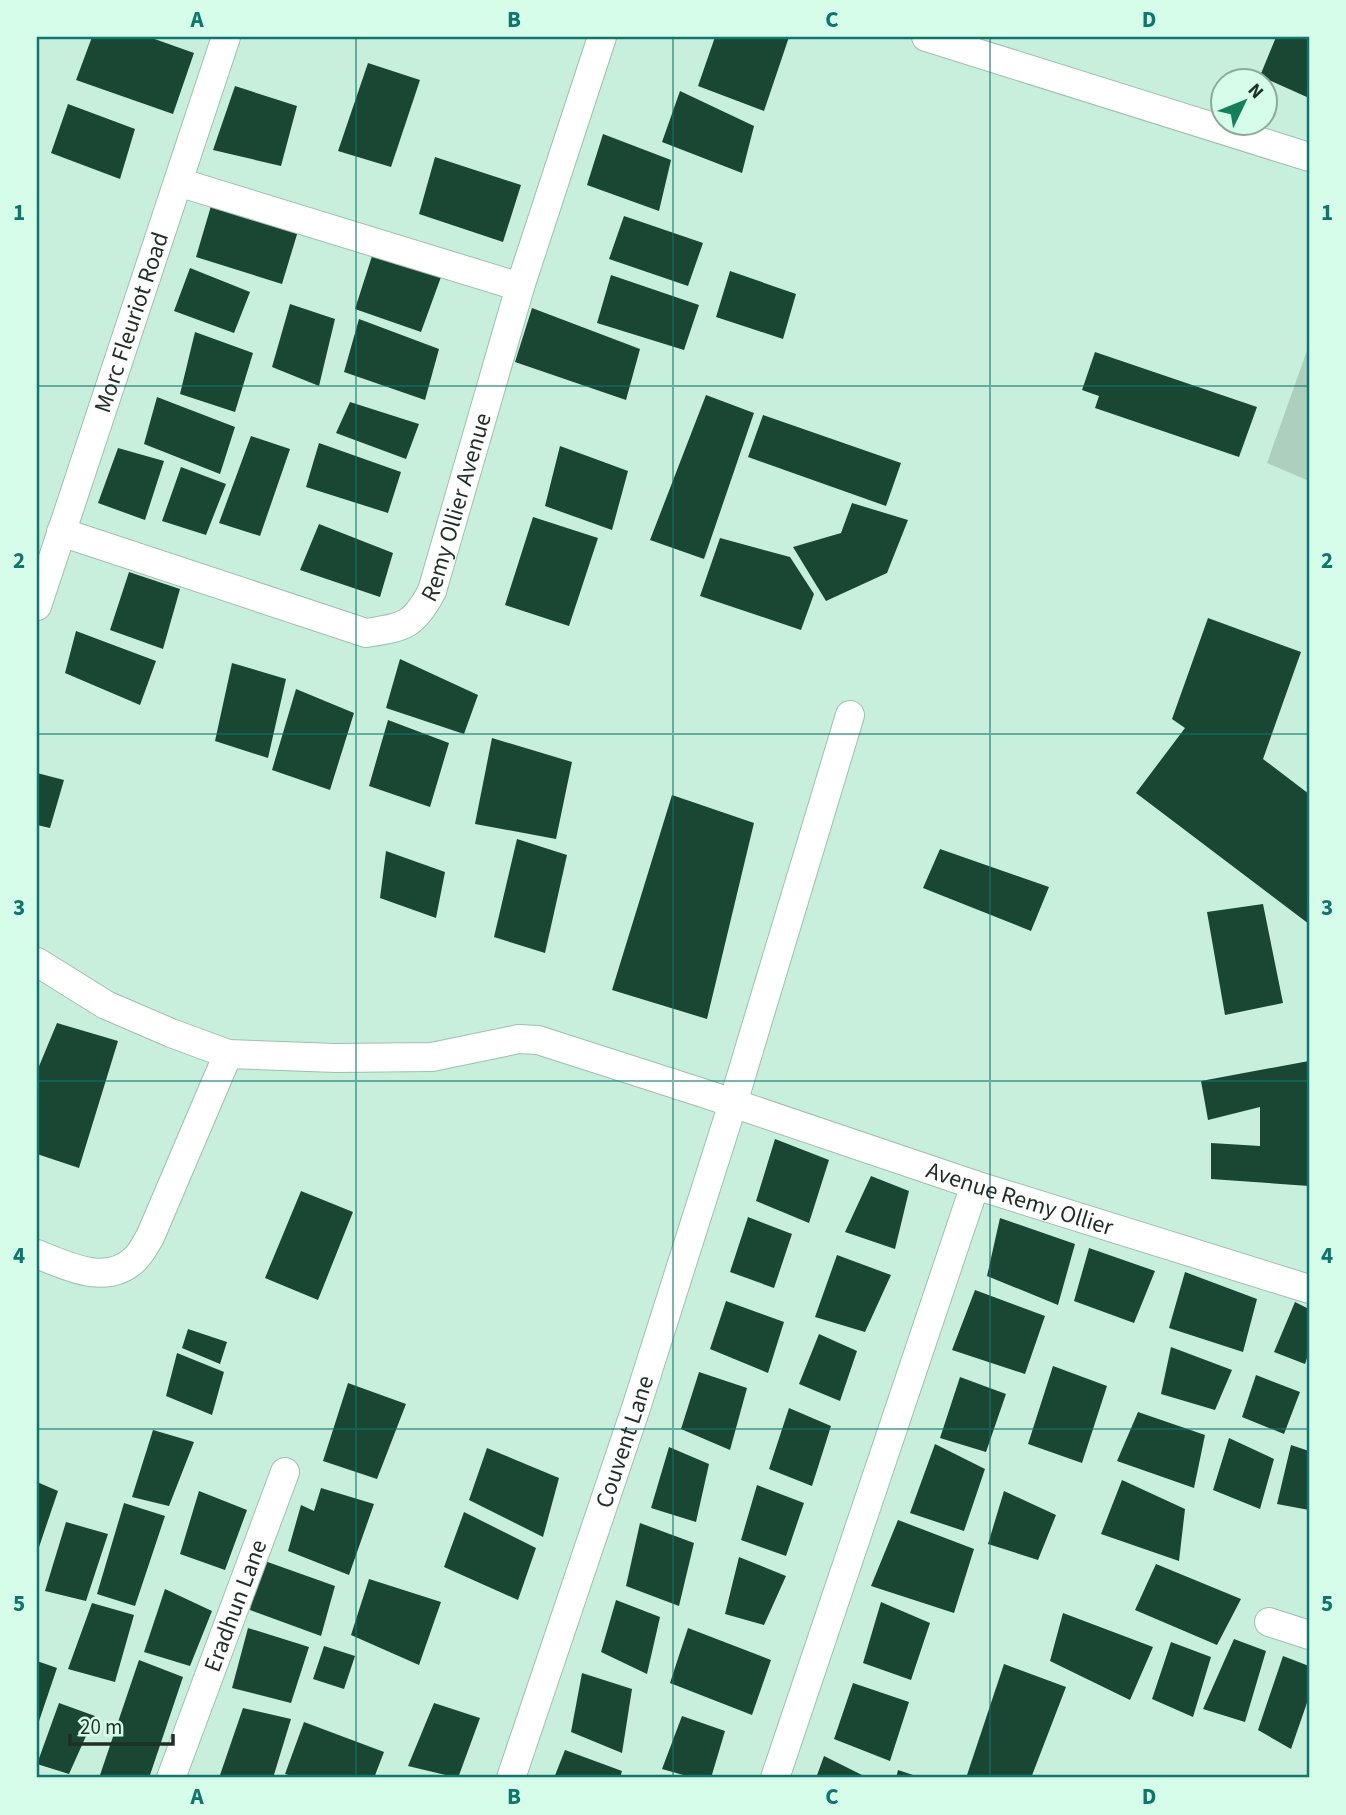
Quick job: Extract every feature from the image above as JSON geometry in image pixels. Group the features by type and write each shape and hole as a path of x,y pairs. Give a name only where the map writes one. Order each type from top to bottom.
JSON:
{"street":[{"name":"Morc Fleuriot Road","path":"37,606 226,37"},
{"name":"Remy Ollier Avenue","path":"61,532 366,633 400,627 420,614 432,592 520,287 602,37"},
{"path":"926,37 1309,157"},
{"path":"178,182 520,287"},
{"name":"Couvent Lane","path":"511,1778 636,1408 733,1103 850,715"},
{"name":"Avenue Remy Ollier","path":"37,962 106,1006 228,1054 335,1058 432,1057 519,1039 538,1040 975,1185 1309,1289"},
{"path":"37,1254 72,1268 96,1273 118,1271 136,1259 150,1237 228,1054"},
{"path":"775,1778 975,1185"},
{"name":"Eradhun Lane","path":"171,1778 285,1472"},
{"path":"1269,1622 1309,1635"}],"green space":[{"path":"1309,345 1309,481 1267,463"}],"building":[{"path":"92,37 149,37 194,53 173,114 76,80"},
{"path":"715,37 789,37 764,111 698,86"},
{"path":"1276,37 1309,37 1309,98 1280,85 1280,66 1264,66"},
{"path":"368,63 420,80 391,167 338,151"},
{"path":"235,86 297,106 281,166 213,150"},
{"path":"680,91 754,126 742,173 662,142"},
{"path":"68,104 135,129 120,179 51,153"},
{"path":"603,134 671,160 659,211 587,185"},
{"path":"435,157 521,185 503,242 419,214"},
{"path":"211,206 298,231 282,284 196,257"},
{"path":"624,216 703,243 688,286 609,259"},
{"path":"373,253 441,277 421,332 355,309"},
{"path":"190,268 250,292 234,333 174,311"},
{"path":"730,271 796,294 783,339 716,317"},
{"path":"611,275 699,305 684,350 597,323"},
{"path":"290,304 335,319 319,386 272,367"},
{"path":"532,308 640,349 626,400 515,362"},
{"path":"359,319 439,349 425,400 344,372"},
{"path":"195,332 253,353 235,412 180,394"},
{"path":"1095,352 1257,407 1239,457 1095,408 1099,396 1082,390"},
{"path":"706,395 754,413 704,559 650,540"},
{"path":"157,397 235,427 220,474 144,444"},
{"path":"350,402 419,424 406,459 336,433"},
{"path":"763,415 901,463 886,506 748,457"},
{"path":"251,436 290,449 260,536 219,523"},
{"path":"319,443 401,472 388,513 306,487"},
{"path":"560,446 628,471 612,530 545,506"},
{"path":"118,448 164,461 145,520 98,503"},
{"path":"181,467 226,484 206,535 162,521"},
{"path":"852,503 908,520 887,573 826,601 793,547 841,533"},
{"path":"533,517 598,538 569,626 505,605"},
{"path":"319,524 393,553 380,597 300,570"},
{"path":"720,538 790,557 814,594 801,630 700,596"},
{"path":"129,572 180,589 163,649 110,630"},
{"path":"1208,618 1301,652 1263,759 1309,794 1309,924 1136,793 1185,728 1172,719"},
{"path":"76,631 156,661 140,705 65,673"},
{"path":"400,659 478,695 464,734 386,708"},
{"path":"232,663 286,679 268,758 215,741"},
{"path":"296,689 354,713 330,790 272,770"},
{"path":"388,720 449,743 430,807 369,786"},
{"path":"492,738 572,762 556,839 475,824"},
{"path":"37,773 64,780 50,828 37,825"},
{"path":"672,795 754,823 707,1019 612,990"},
{"path":"517,839 567,855 545,953 494,937"},
{"path":"940,849 1049,887 1031,931 923,888"},
{"path":"386,851 445,872 436,918 380,898"},
{"path":"1263,904 1283,1003 1225,1015 1207,912"},
{"path":"57,1023 118,1041 79,1168 37,1154 37,1071"},
{"path":"1309,1061 1309,1186 1211,1179 1211,1143 1260,1146 1260,1107 1208,1120 1201,1081"},
{"path":"775,1139 829,1160 809,1223 756,1201"},
{"path":"871,1176 909,1191 895,1249 845,1232"},
{"path":"301,1191 353,1212 318,1300 265,1278"},
{"path":"748,1217 792,1234 774,1288 730,1272"},
{"path":"1000,1218 1075,1244 1058,1305 987,1276"},
{"path":"1089,1248 1155,1271 1134,1323 1074,1301"},
{"path":"837,1255 891,1275 865,1332 815,1317"},
{"path":"1185,1272 1257,1299 1243,1352 1169,1328"},
{"path":"975,1290 1045,1316 1025,1374 952,1350"},
{"path":"726,1301 784,1322 768,1373 710,1349"},
{"path":"1295,1302 1309,1309 1309,1352 1305,1364 1274,1352"},
{"path":"188,1329 227,1342 220,1364 182,1348"},
{"path":"819,1334 857,1351 840,1401 799,1384"},
{"path":"1171,1347 1232,1370 1215,1410 1161,1394"},
{"path":"177,1353 224,1372 212,1415 166,1396"},
{"path":"1053,1366 1107,1386 1082,1463 1028,1444"},
{"path":"699,1372 747,1388 730,1450 681,1429"},
{"path":"1256,1375 1300,1392 1284,1434 1242,1417"},
{"path":"960,1377 1006,1394 986,1452 940,1438"},
{"path":"348,1383 406,1404 377,1479 323,1461"},
{"path":"789,1408 831,1426 812,1486 769,1469"},
{"path":"1138,1412 1205,1435 1194,1488 1117,1461"},
{"path":"153,1430 194,1442 169,1506 132,1497"},
{"path":"1229,1438 1274,1459 1260,1509 1213,1490"},
{"path":"935,1444 985,1469 964,1531 910,1513"},
{"path":"1291,1445 1309,1451 1309,1510 1277,1504"},
{"path":"669,1447 709,1464 696,1522 651,1508"},
{"path":"487,1448 559,1478 543,1537 469,1500"},
{"path":"1122,1480 1185,1509 1179,1561 1101,1534"},
{"path":"37,1482 58,1491 37,1553"},
{"path":"757,1485 804,1503 786,1556 741,1540"},
{"path":"321,1488 374,1504 349,1575 288,1551 301,1505 314,1511"},
{"path":"199,1491 247,1510 225,1570 180,1554"},
{"path":"1004,1491 1056,1515 1038,1560 988,1544"},
{"path":"124,1503 165,1516 135,1606 97,1594"},
{"path":"464,1512 536,1548 518,1600 444,1567"},
{"path":"898,1520 974,1549 954,1613 871,1586"},
{"path":"66,1522 108,1534 86,1601 45,1591"},
{"path":"640,1523 694,1543 679,1606 626,1586"},
{"path":"739,1557 786,1576 764,1625 725,1614"},
{"path":"262,1560 335,1586 321,1636 250,1610"},
{"path":"1156,1564 1241,1599 1217,1645 1135,1610"},
{"path":"369,1579 441,1602 419,1665 351,1635"},
{"path":"165,1589 212,1611 190,1666 144,1652"},
{"path":"616,1600 660,1617 647,1674 601,1652"},
{"path":"881,1602 930,1623 911,1680 863,1663"},
{"path":"92,1603 134,1615 115,1682 68,1669"},
{"path":"1063,1613 1153,1647 1130,1700 1050,1661"},
{"path":"248,1628 309,1647 291,1703 232,1688"},
{"path":"688,1628 771,1660 752,1715 670,1683"},
{"path":"1234,1639 1266,1651 1245,1722 1203,1709"},
{"path":"1171,1642 1211,1657 1193,1717 1152,1699"},
{"path":"324,1646 355,1656 344,1689 313,1679"},
{"path":"1283,1656 1309,1666 1309,1697 1291,1749 1258,1730"},
{"path":"139,1660 183,1677 149,1778 99,1778"},
{"path":"37,1661 57,1668 37,1727"},
{"path":"1004,1664 1066,1687 1031,1778 966,1778"},
{"path":"582,1673 632,1689 622,1753 571,1732"},
{"path":"853,1683 909,1702 890,1761 834,1739"},
{"path":"59,1703 95,1716 69,1774 37,1764"},
{"path":"434,1703 480,1718 458,1778 408,1766"},
{"path":"243,1708 291,1719 273,1778 219,1778"},
{"path":"682,1716 725,1731 711,1778 694,1778 662,1769"},
{"path":"304,1722 384,1752 374,1778 299,1778 285,1774"},
{"path":"565,1750 622,1771 620,1778 554,1778"},
{"path":"824,1756 868,1778 816,1778"},
{"path":"898,1770 922,1778 896,1778"}]}
